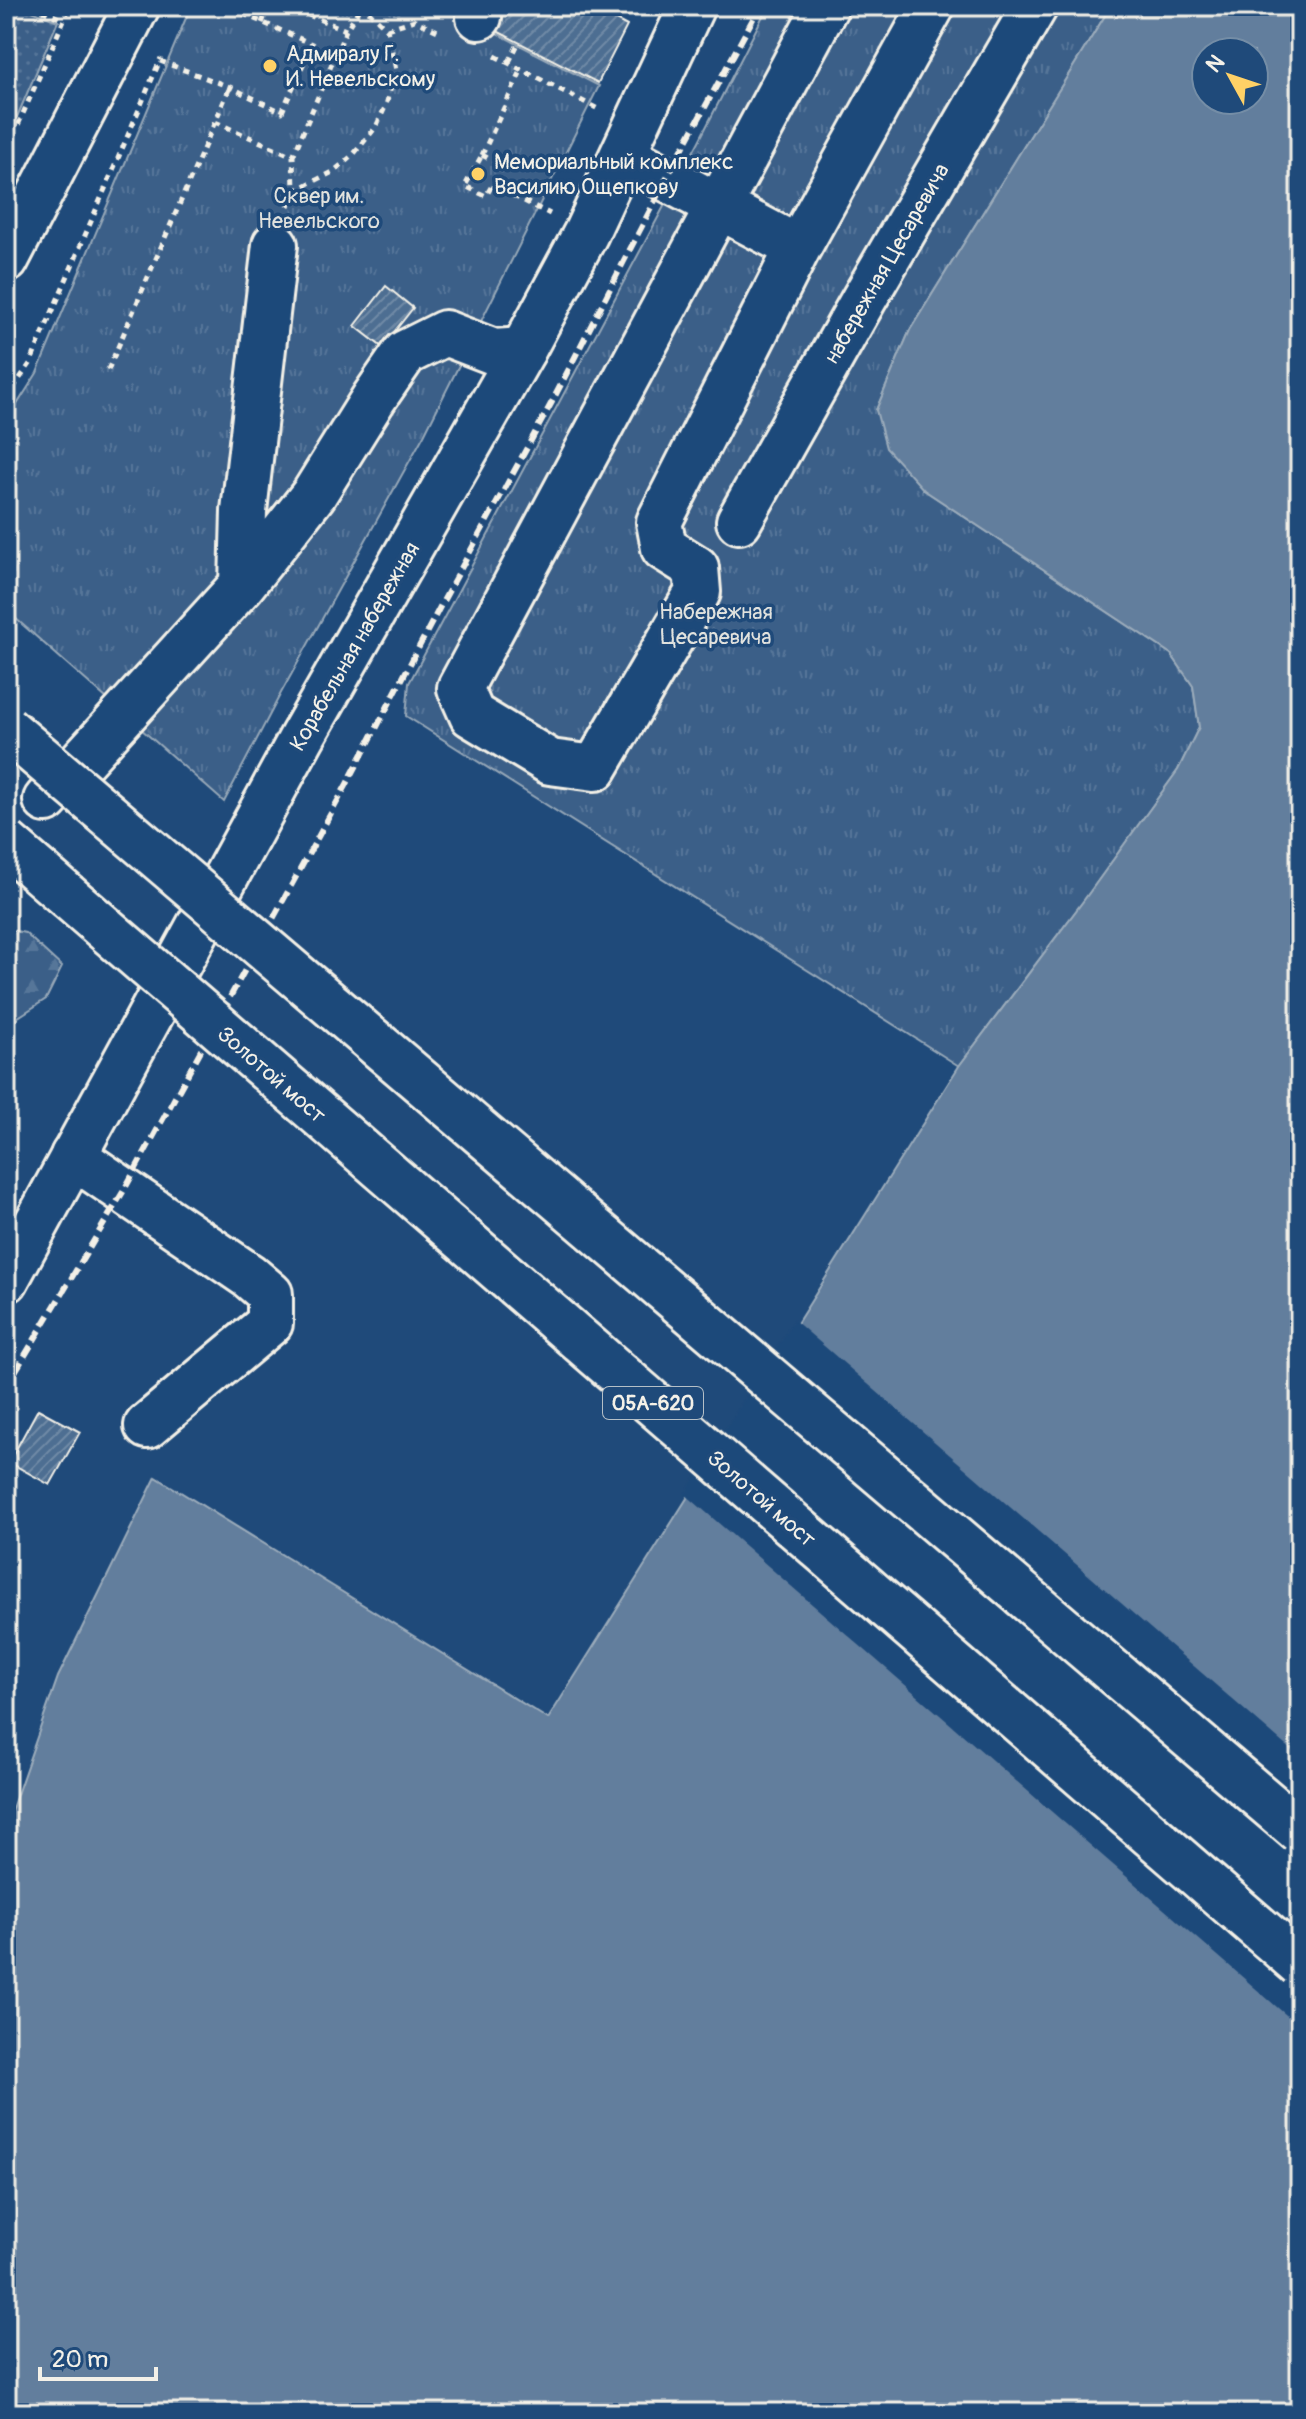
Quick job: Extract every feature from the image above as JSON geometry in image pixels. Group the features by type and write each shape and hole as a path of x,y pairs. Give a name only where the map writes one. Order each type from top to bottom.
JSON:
{"main road":[{"path":"6,260 137,6"},
{"name":"Корабельная набережная","path":"6,1280 302,737 523,350 586,233 692,6"},
{"path":"826,6 460,688 472,715 550,762 595,768 698,592 696,568 664,548 659,522 798,248 932,6"},
{"name":"набережная Цесаревича","path":"739,521 1035,6"},
{"path":"630,142 718,205 798,248"},
{"path":"242,585 244,511 275,245"},
{"path":"46,800 242,585 314,494 405,353 445,333 494,352 523,350"},
{"path":"6,728 1300,1831"},
{"name":"Золотой мост","path":"6,843 1300,1964"},
{"path":"73,1156 238,1268 270,1294 270,1323 147,1426"}],"path":[{"path":"31,6 64,20"},
{"path":"6,145 18,125 70,6"},
{"path":"6,398 30,364 160,61 230,87 282,112 312,44 225,6"},
{"path":"262,23 269,6"},
{"path":"286,6 346,30"},
{"path":"275,245 294,191 293,156 346,30 362,6 387,29 396,70 386,105 376,127 353,155 333,172 294,191"},
{"path":"387,29 414,20 469,19"},
{"path":"519,42 507,62 630,142"},
{"path":"482,155 503,166 486,196 465,186 521,71"},
{"path":"108,370 230,87"},
{"path":"6,120 18,125"},
{"path":"215,122 293,156"},
{"path":"492,185 586,233"}],"green space":[{"path":"12,6 58,21 17,117 6,113 6,19"},
{"name":"Сквер им. Невельского","path":"191,6 452,6 452,10 599,86 424,435 224,802 6,610 6,422 37,373"},
{"name":"Набережная Цесаревича","path":"768,6 1111,6 910,330 876,410 924,490 1171,654 1193,686 1199,727 1178,770 959,1066 406,716 409,683"},
{"path":"6,929 25,933 62,967 46,999 6,1025"}],"shaded area":[{"path":"1111,6 1300,6 1300,2413 6,2413 6,1826 58,1677 156,1477 548,1719 959,1066 1178,770 1199,727 1193,686 1171,654 924,490 886,448 876,410 910,330"}],"pier":[{"path":"794,1320 1300,1758 1300,2027 685,1494"}],"building":[{"path":"507,6 604,6 601,12 627,26 598,83 495,30"},
{"path":"386,286 413,308 382,347 355,326"},
{"path":"38,1409 80,1432 50,1485 9,1462"}],"railway":[{"path":"6,1387 123,1192 347,784 760,6"}],"place":[{"name":"Адмиралу Г. И. Невельскому","path":"270,66"},
{"name":"Мемориальный комплекс Василию Ощепкову","path":"478,174"}]}
